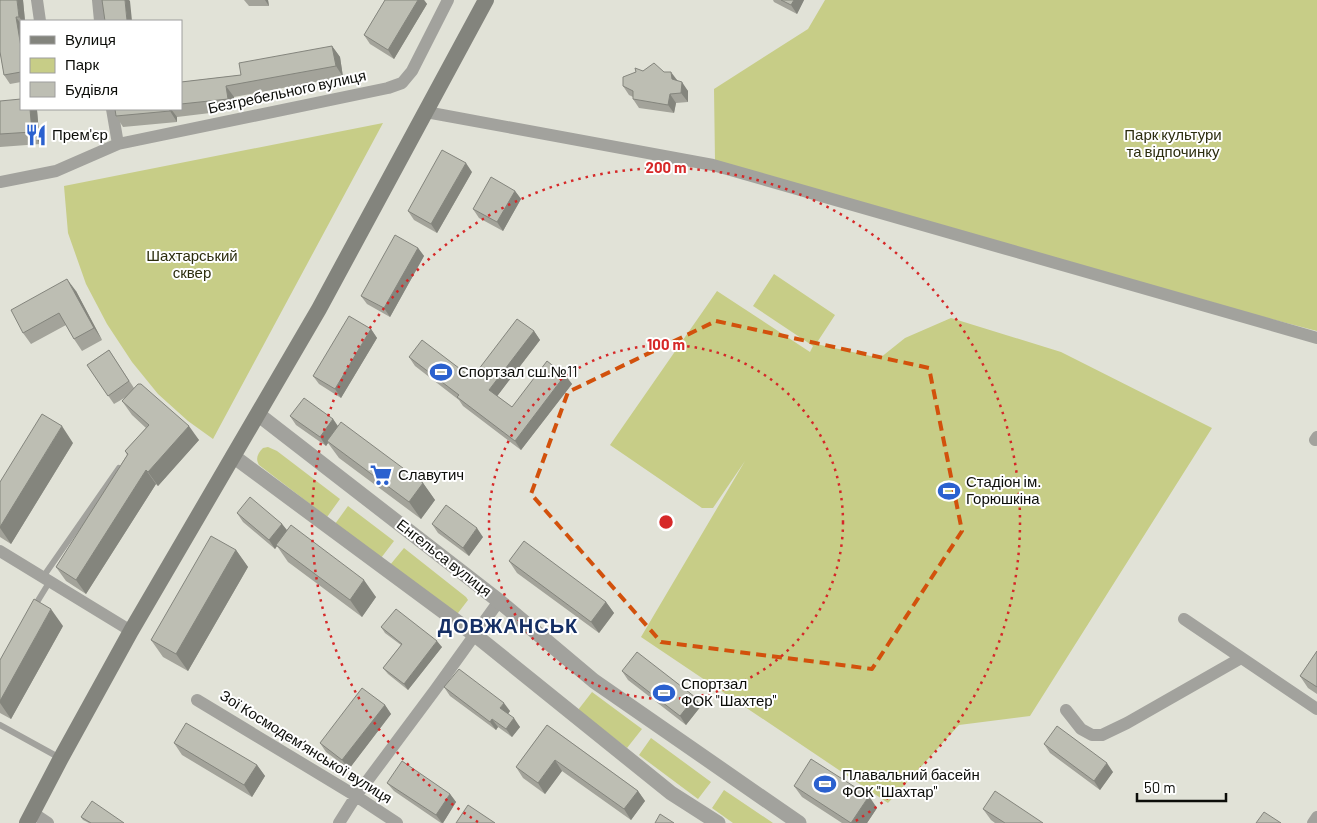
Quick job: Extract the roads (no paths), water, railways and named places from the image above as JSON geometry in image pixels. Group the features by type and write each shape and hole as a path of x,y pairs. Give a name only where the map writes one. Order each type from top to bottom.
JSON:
{"main road":[{"path":"30,818 131,631 259,415 319,309 486,0"}],"street":[{"path":"37,0 40,20"},
{"path":"98,0 100,20"},
{"name":"Безгребельного вулиця","path":"0,182 56,171 118,144 388,88 402,83 412,71 448,0"},
{"path":"112,110 118,144"},
{"path":"426,112 713,165 1317,338"},
{"name":"Енгельса вулиця","path":"259,415 499,600 594,681 799,823"},
{"path":"233,456 475,635 671,793 718,823"},
{"path":"0,551 131,631"},
{"path":"339,823 356,796 499,600"},
{"path":"1184,619 1317,709"},
{"path":"1066,710 1081,729 1092,735 1102,735 1120,727 1241,658"},
{"name":"Зої Космодем’янської вулиця","path":"197,700 356,796 397,823"},
{"path":"1313,823 1317,817"},
{"path":"30,818 48,823"}],"lane":[{"path":"30,614 46,579 119,468"},
{"path":"0,725 61,758"}],"place":[{"name":"Прем'єр","path":"36,135"},
{"name":"Спортзал сш.№11","path":"441,372"},
{"name":"Славутич","path":"381,475"},
{"name":"Стадіон ім. Горюшкіна","path":"949,491"},
{"name":"Спортзал ФОК \"Шахтер\"","path":"664,693"},
{"name":"Плавальний басейн ФОК \"Шахтар\"","path":"825,784"}],"district":[{"name":"ДОВЖАНСЬК","path":"508,626"}],"park label":[{"name":"Парк культури та відпочинку","path":"1173,144"},
{"name":"Шахтарський сквер","path":"192,264"}]}
